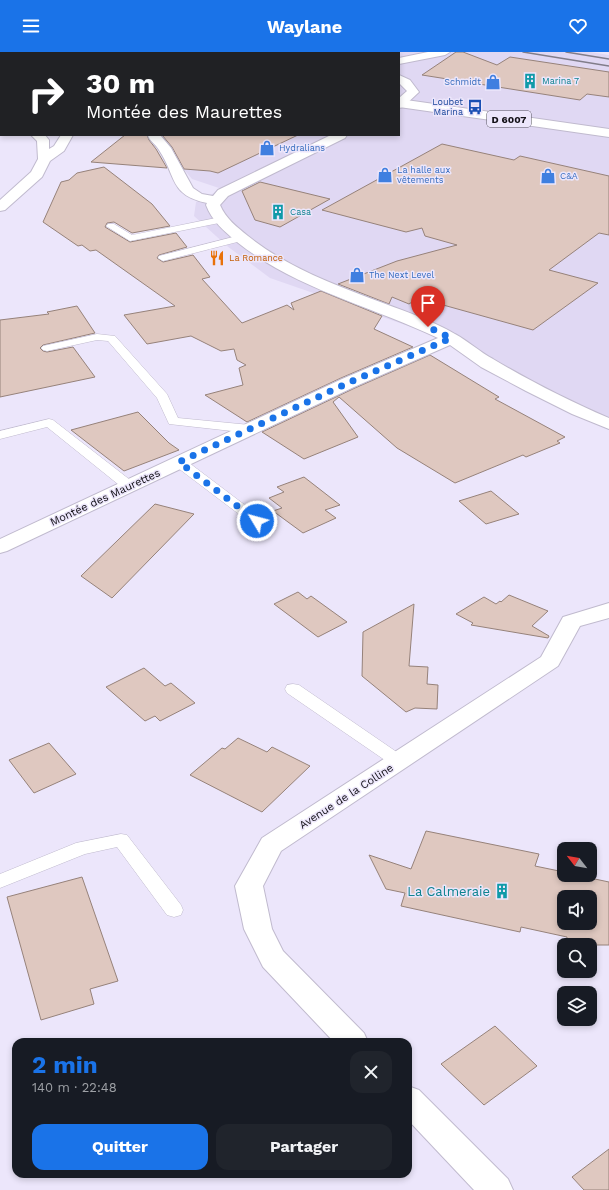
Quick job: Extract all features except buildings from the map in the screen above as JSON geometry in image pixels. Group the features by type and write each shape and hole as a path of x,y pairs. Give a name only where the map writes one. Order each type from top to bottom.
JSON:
{"street":[{"path":"400,61 445,52"},
{"path":"400,79 406,82 413,92 400,102"},
{"name":"D 6007","path":"400,103 609,133"},
{"path":"38,136 43,140 43,150 46,159"},
{"path":"0,207 37,174 46,159 59,148 66,136"},
{"path":"154,136 166,148 182,183 188,191 197,197 216,201"},
{"path":"339,136 223,193 213,205 217,217 248,245 285,268 325,287 416,321 451,338 486,362 587,416 609,424"},
{"name":"Montée des Maurettes","path":"0,547 348,383 451,338"},
{"name":"Avenue de la Colline","path":"349,1038 273,959 258,929 250,886 271,846 550,661 571,622 597,616 609,610"},
{"path":"412,1102 496,1190"}],"lane":[{"path":"111,226 130,238 221,220"},
{"path":"163,258 241,238"},
{"path":"47,348 97,337 111,338 163,396 173,421 250,429"},
{"path":"0,434 50,423 128,486"},
{"path":"179,462 257,521"},
{"path":"293,689 398,761"},
{"path":"0,881 82,848 121,840 174,910"}],"shaded area":[{"path":"400,52 590,52 609,55 609,423 443,338 270,278 227,246 194,216 196,202 222,189 192,179 156,136 400,136"}],"railway":[{"path":"523,52 609,66"},
{"path":"566,52 609,59"}],"place":[{"name":"Marina 7","path":"530,81"},
{"name":"Schmidt","path":"493,82"},
{"name":"Loubet Marina","path":"475,107"},
{"name":"Hydralians","path":"267,148"},
{"name":"La halle aux vêtements","path":"385,175"},
{"name":"C&A","path":"548,176"},
{"name":"Casa","path":"278,212"},
{"name":"La Romance","path":"217,258"},
{"name":"The Next Level","path":"357,275"},
{"name":"La Calmeraie","path":"502,891"}],"route":[{"path":"257,521 179,462 348,383 451,338 428,327"}]}
